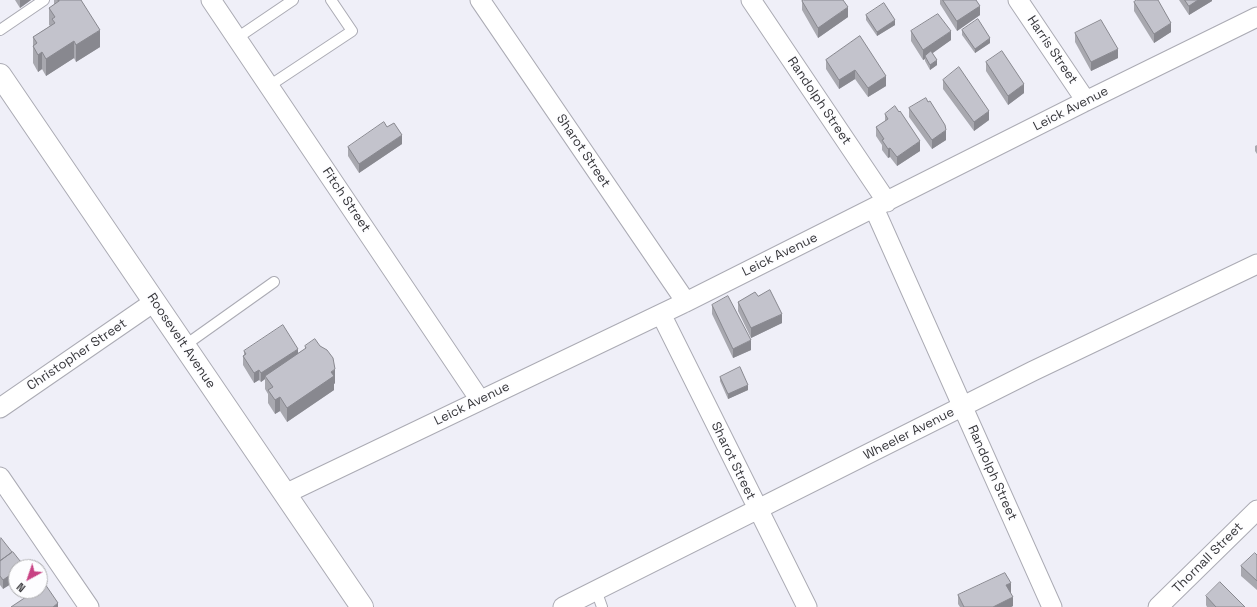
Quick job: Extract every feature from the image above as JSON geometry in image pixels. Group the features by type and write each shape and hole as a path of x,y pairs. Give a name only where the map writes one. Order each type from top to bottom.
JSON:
{"street":[{"name":"Fitch Street","path":"211,0 480,400"},
{"name":"Sharot Street","path":"480,0 686,302"},
{"name":"Randolph Street","path":"751,0 880,205 963,407 1052,607"},
{"name":"Harris Street","path":"1018,0 1086,101"},
{"name":"Leick Avenue","path":"285,494 686,302 1086,101 1257,17"},
{"name":"Roosevelt Avenue","path":"0,75 362,607"},
{"name":"Wheeler Avenue","path":"563,607 599,599 758,510 1040,368 1257,264"},
{"name":"Christopher Street","path":"0,408 154,302"},
{"name":"Sharot Street","path":"661,314 807,607"},
{"path":"0,477 89,607"},
{"name":"Thornall Street","path":"1158,607 1257,510"}],"lane":[{"path":"0,30 44,0"},
{"path":"236,38 293,0"},
{"path":"269,86 352,31 331,0"},
{"path":"184,346 274,282"}],"building":[{"path":"58,0 81,0 100,30 76,45 74,41 46,59 42,52 38,55 33,46 37,43 33,37 55,23 52,19 55,17 49,8 59,1"},
{"path":"843,0 848,7 818,28 802,1"},
{"path":"943,0 976,0 980,6 957,21"},
{"path":"1137,0 1158,0 1171,23 1154,34 1134,2"},
{"path":"1185,0 1198,0 1189,6"},
{"path":"884,3 895,20 877,32 866,15"},
{"path":"938,14 951,31 923,50 911,31"},
{"path":"978,19 990,38 975,49 962,30"},
{"path":"1101,20 1118,49 1091,62 1075,33"},
{"path":"860,36 886,76 868,88 855,70 839,80 826,60"},
{"path":"931,51 937,60 930,65 925,56"},
{"path":"1002,51 1024,84 1008,96 986,62"},
{"path":"959,67 989,111 974,122 943,80"},
{"path":"926,98 928,102 930,101 945,125 946,130 932,140 909,108"},
{"path":"895,106 920,141 897,157 890,148 888,149 882,140 884,139 876,127 888,119 885,114"},
{"path":"384,122 387,127 394,123 402,135 359,164 348,147"},
{"path":"770,290 782,314 751,328 738,302 755,292 758,296"},
{"path":"728,296 751,340 733,349 712,305"},
{"path":"283,325 298,349 261,373 259,370 254,373 243,356 246,354 244,351"},
{"path":"315,339 333,358 335,369 331,372 334,376 287,408 280,397 275,400 268,390 273,387 265,376 306,348 305,346"},
{"path":"740,367 748,385 728,394 720,377"},
{"path":"1,538 12,552 0,561 0,539"},
{"path":"13,552 18,559 8,559 8,577 3,580 0,576 0,561"},
{"path":"1255,553 1257,555 1257,581 1241,566"},
{"path":"1005,573 1011,583 1006,585 1013,597 993,607 964,607 958,595"},
{"path":"1220,582 1245,607 1216,607 1206,596"},
{"path":"48,588 58,603 53,607 11,607 23,599 48,599"}]}
